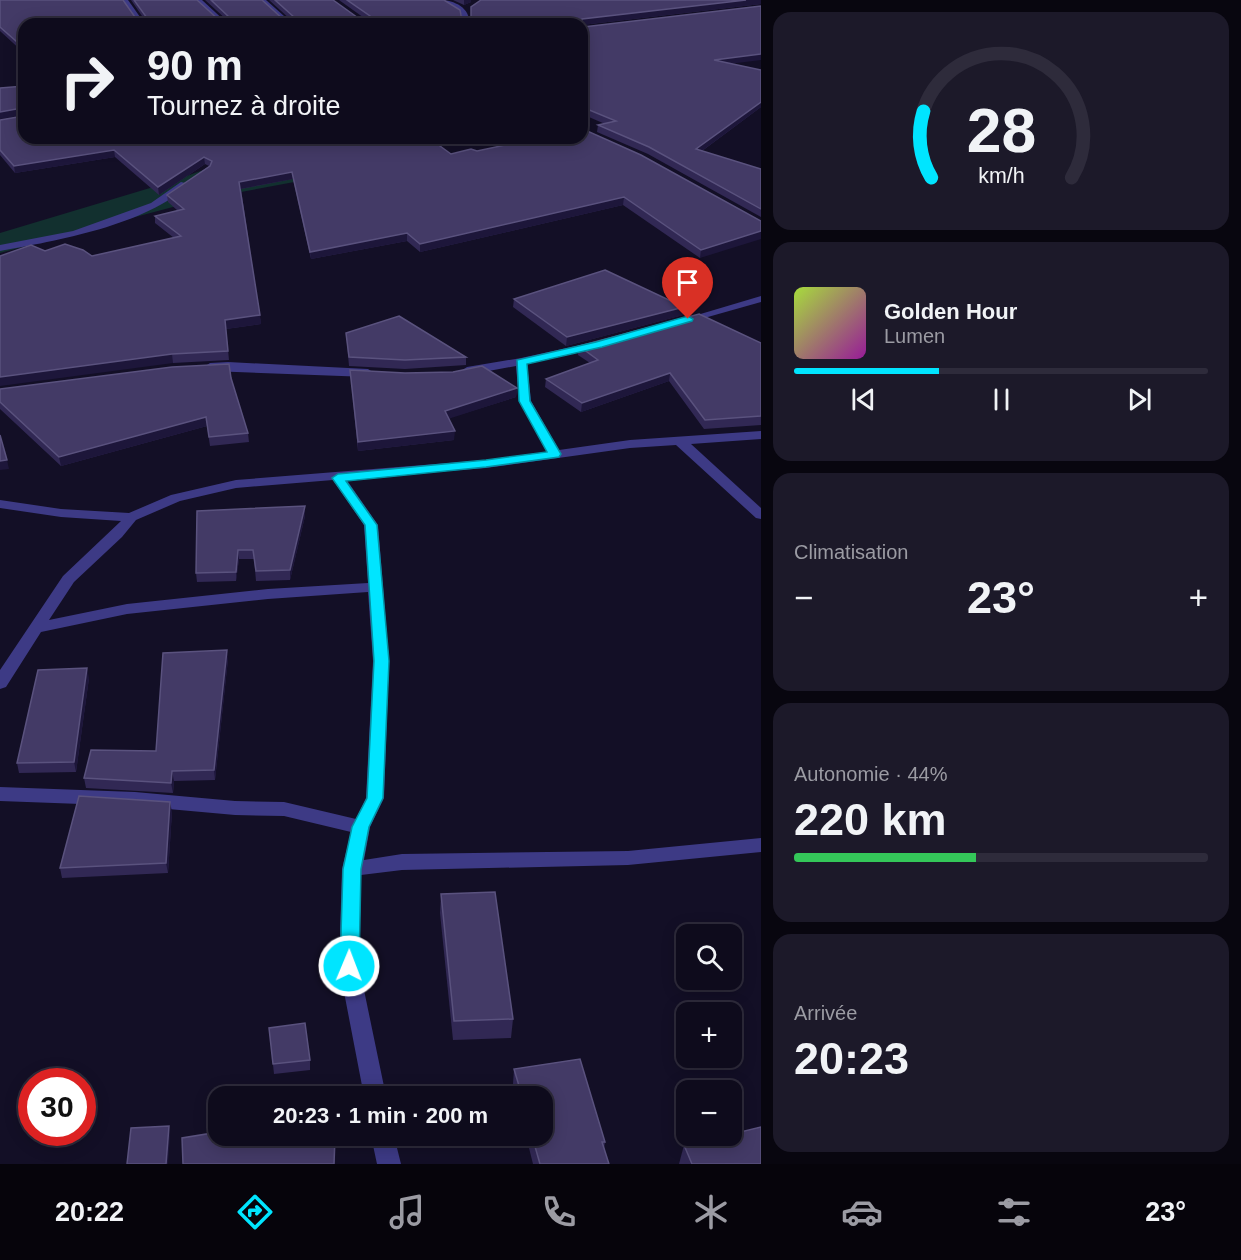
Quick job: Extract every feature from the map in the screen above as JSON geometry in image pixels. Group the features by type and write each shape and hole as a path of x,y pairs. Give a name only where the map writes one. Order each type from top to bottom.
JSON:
{"street":[{"path":"124,0 138,18"},
{"path":"198,0 218,18"},
{"path":"262,0 283,18"},
{"path":"443,0 467,9 467,18"},
{"path":"636,21 761,8"},
{"path":"0,248 75,234 154,205 197,175"},
{"path":"666,326 761,299"},
{"path":"453,374 521,362 609,342"},
{"path":"521,362 525,401 555,454"},
{"path":"195,368 228,366 383,374"},
{"path":"0,504 93,516 131,517 176,498 236,484 338,478 486,464 630,444 761,435"},
{"path":"680,441 761,515"},
{"path":"338,478 371,525 381,661 375,798 361,827 352,869 349,966 373,1086"},
{"path":"0,683 68,579 117,534 131,517"},
{"path":"36,628 127,609 268,594 376,587"},
{"path":"0,794 135,799 236,808 284,809 361,827"},
{"path":"352,869 402,861 628,858 761,845"},
{"path":"385,1146 389,1164"}],"green space":[{"path":"206,169 332,175 203,199 0,253 0,233"}],"building":[{"path":"0,0 123,0 136,18 18,18 18,43 0,27"},
{"path":"134,0 197,0 217,18 147,18"},
{"path":"211,0 262,0 282,18 230,18"},
{"path":"275,0 333,0 358,18 295,18"},
{"path":"347,0 444,0 460,10 462,18 370,18"},
{"path":"481,0 746,0 588,18 471,18 471,7"},
{"path":"761,6 761,54 714,60 761,70 761,102 696,149 761,169 761,209 649,147 598,125 616,121 588,109 588,26"},
{"path":"18,86 18,109 0,112 0,88"},
{"path":"18,117 18,144 437,144 451,154 510,144 588,144 588,131 641,155 761,221 761,231 701,250 624,197 420,244 407,233 310,252 292,172 239,182 260,315 225,320 228,351 172,354 0,377 0,256 31,245 45,251 65,244 83,250 92,256 181,236 155,216 184,209 167,195 210,166 212,161 204,157 158,187 114,150 14,166 0,150 0,120"},
{"path":"605,270 684,307 567,337 514,299"},
{"path":"699,314 761,343 761,416 705,420 670,373 582,403 546,379 598,360 579,346"},
{"path":"399,316 466,357 405,360 349,357 346,333"},
{"path":"229,364 248,433 209,437 206,417 59,457 0,402 0,389 172,367"},
{"path":"482,366 517,388 445,411 455,431 358,442 350,370 405,373 453,372"},
{"path":"0,435 7,460 0,461"},
{"path":"305,506 290,570 256,571 253,550 238,550 236,572 196,573 197,511"},
{"path":"227,650 214,770 172,771 171,783 84,778 91,750 156,751 163,653"},
{"path":"87,668 74,762 17,763 38,670"},
{"path":"79,796 170,802 166,863 60,868"},
{"path":"495,892 513,1019 454,1021 441,894"},
{"path":"305,1023 310,1060 273,1064 269,1028"},
{"path":"580,1059 605,1142 602,1142 609,1164 540,1164 535,1146 553,1146 553,1086 519,1086 514,1069"},
{"path":"169,1126 166,1164 127,1164 131,1128"},
{"path":"761,1127 761,1164 692,1164 684,1146 742,1146 742,1132"},
{"path":"208,1134 208,1146 335,1146 334,1164 183,1164 182,1138"}],"route":[{"path":"349,966 352,869 361,827 375,798 381,661 371,525 338,478 486,464 555,454 525,401 521,362 598,345 688,319"}]}
